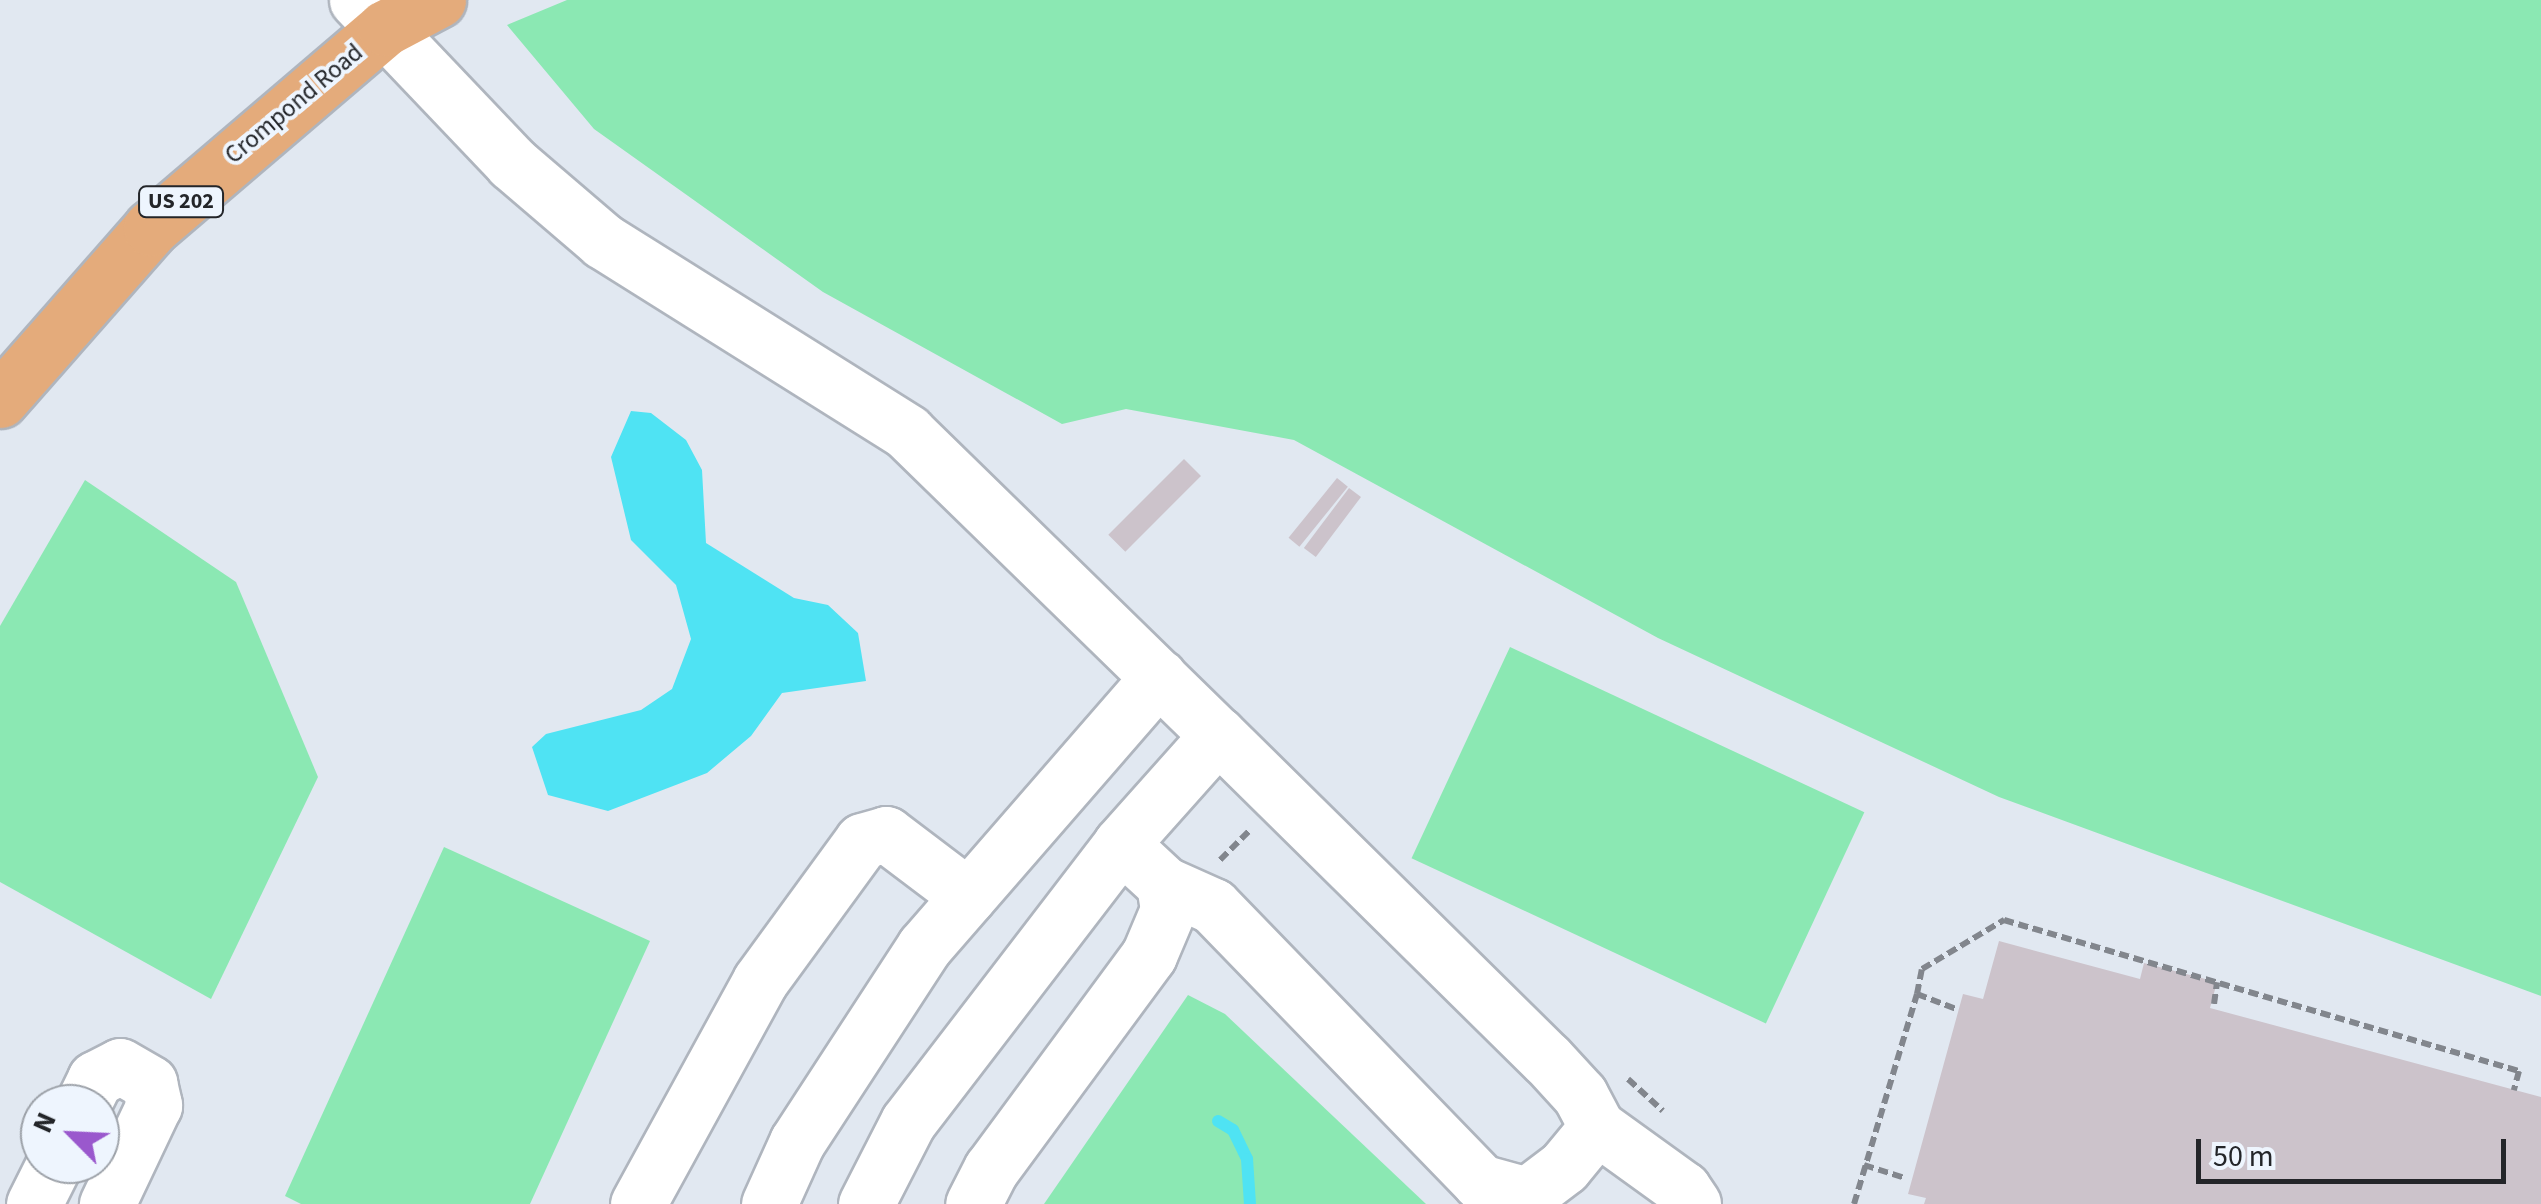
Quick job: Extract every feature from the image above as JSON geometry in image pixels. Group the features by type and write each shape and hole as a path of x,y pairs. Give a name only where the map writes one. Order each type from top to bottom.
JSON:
{"highway":[{"name":"Crompond Road","path":"0,400 151,228 371,14 438,0"}],"lane":[{"path":"371,14 512,163 603,240 907,432 1547,1059 1580,1094 1597,1126 1684,1189 1693,1204"},
{"path":"769,1204 797,1142 924,948 1159,677"},
{"path":"866,1204 908,1122 1122,844 1218,736"},
{"path":"638,1204 760,981 862,841 886,834 968,896"},
{"path":"1122,844 1188,876 1480,1182 1527,1194 1564,1167 1597,1126"},
{"path":"973,1204 991,1169 1149,955 1188,876"},
{"path":"93,1084 120,1066 149,1083 154,1104 120,1175"}],"path":[{"path":"1188,876 1260,820"},
{"path":"1854,1204 1922,969 2004,920 2519,1070 2514,1090"},
{"path":"2214,1004 2217,982"},
{"path":"1916,994 1956,1009"},
{"path":"1864,1165 1905,1178"}],"green space":[{"path":"567,0 2541,0 2541,996 1999,797 1658,638 1294,440 1126,409 1062,424 823,292 594,129 507,25"},
{"path":"85,480 236,582 318,777 211,999 0,882 0,626"},
{"path":"1510,647 1864,812 1766,1023 1412,858"},
{"path":"444,847 650,941 530,1204 301,1204 285,1196"},
{"path":"1188,995 1225,1014 1426,1204 1044,1204"}],"water":[{"path":"631,411 651,413 686,440 702,470 706,543 794,598 828,605 858,633 866,681 782,693 751,736 707,773 608,811 548,795 532,747 546,734 641,710 672,689 691,639 676,585 631,540 611,457"}],"building":[{"path":"1184,459 1201,476 1125,552 1108,535"},
{"path":"1337,478 1348,487 1299,547 1289,538"},
{"path":"1349,488 1361,497 1316,557 1304,548"},
{"path":"1999,941 2140,979 2144,963 2217,982 2210,1008 2541,1097 2541,1204 1924,1204 1926,1198 1908,1194 1963,994 1983,999"}],"waterway":[{"path":"1218,1121 1233,1130 1247,1159 1250,1204"}]}
